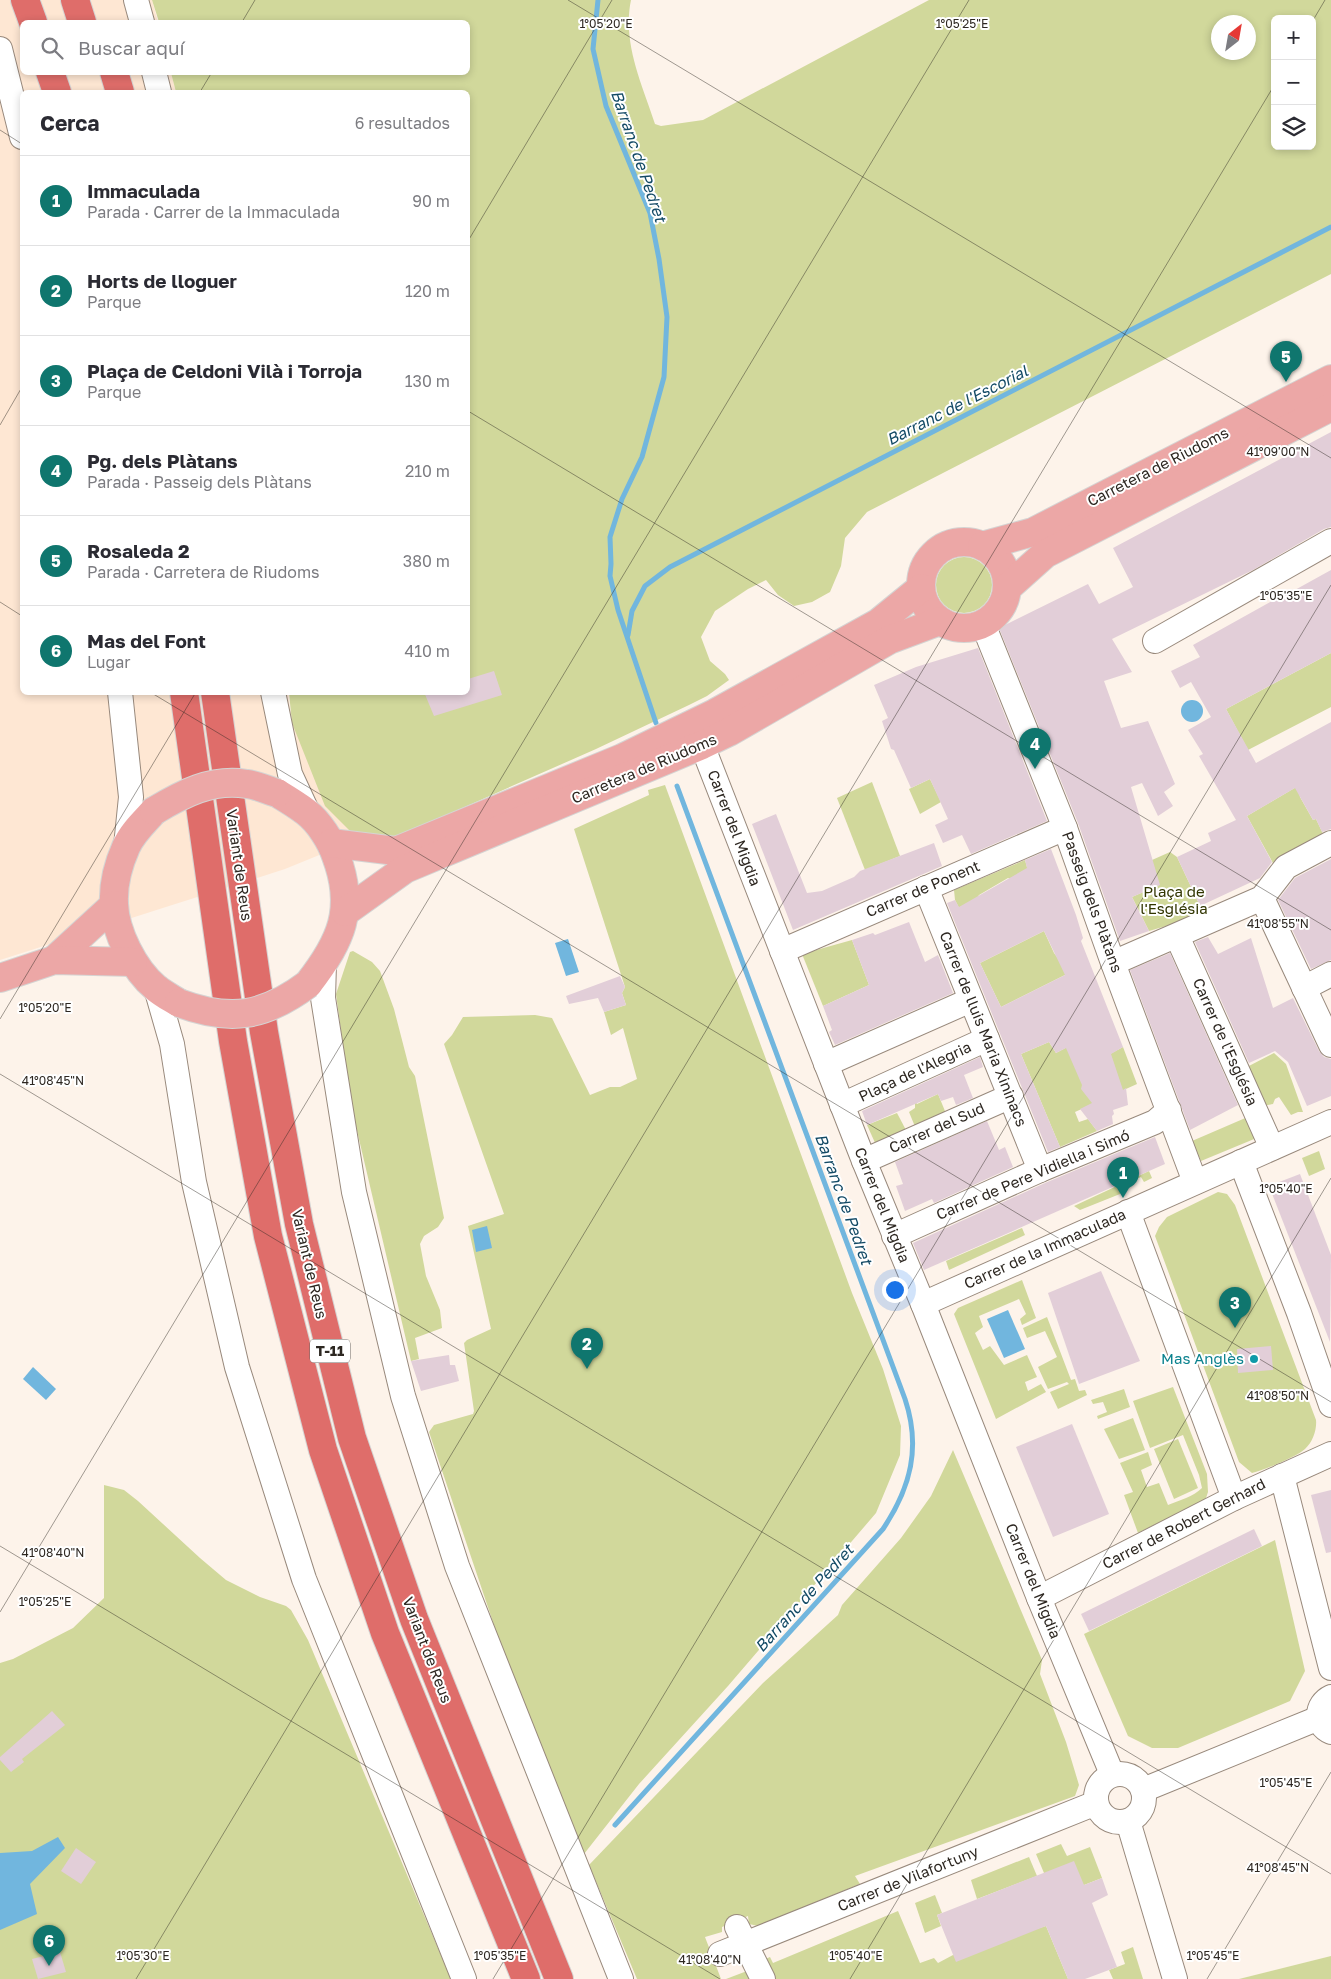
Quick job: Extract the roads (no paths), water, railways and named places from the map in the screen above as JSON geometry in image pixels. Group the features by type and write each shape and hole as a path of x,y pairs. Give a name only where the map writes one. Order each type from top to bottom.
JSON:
{"highway":[{"path":"25,0 32,20"},
{"path":"42,0 48,20"},
{"path":"75,0 81,20"},
{"path":"95,0 100,20"},
{"path":"51,75 56,90"},
{"path":"62,75 66,90"},
{"path":"98,75 102,90"},
{"path":"115,75 119,90"},
{"name":"Variant de Reus","path":"184,695 234,1041 268,1236 323,1450 385,1633 526,1979"},
{"name":"Variant de Reus","path":"214,695 264,1032 298,1224 352,1438 414,1619 559,1979"}],"main road":[{"name":"Carretera de Riudoms","path":"982,546 1033,532 1331,378"},
{"name":"Carretera de Riudoms","path":"1007,588 1045,554 1331,407"},
{"path":"968,542 982,546 999,560 1006,574 1007,588 1004,603 995,616 983,624 964,628 954,627 940,621 926,605 921,588 923,571 931,558 942,548 956,543 968,542"},
{"name":"Carretera de Riudoms","path":"331,843 396,851 622,758 715,713 878,623 921,588"},
{"name":"Carretera de Riudoms","path":"345,912 405,869 702,745 729,732 889,640 940,621"},
{"path":"224,783 248,784 277,793 308,813 331,843 343,874 346,894 345,912 337,940 316,974 293,995 274,1005 248,1014 228,1015 203,1012 179,1003 156,988 133,962 121,935 114,905 116,876 126,846 139,828 154,811 178,796 202,787 224,783"},
{"path":"54,960 114,905"},
{"path":"0,978 54,960 133,962"}],"street":[{"path":"136,0 141,20"},
{"path":"0,49 20,129"},
{"path":"155,75 158,90"},
{"path":"1155,641 1331,541"},
{"name":"Passeig dels Plàtans","path":"983,624 1065,828 1195,1182"},
{"path":"120,695 131,798 126,846"},
{"path":"273,695 290,774 308,813"},
{"name":"Carrer del Migdia","path":"702,745 864,1161 923,1304 1039,1598 1112,1774"},
{"name":"Carrer de Ponent","path":"782,951 1065,828"},
{"path":"1113,963 1262,898 1286,867 1331,843"},
{"name":"Carrer de lluis Maria Xininacs","path":"926,888 1040,1170"},
{"path":"1262,898 1331,1045"},
{"name":"Carrer de l'Església","path":"1177,936 1272,1148"},
{"path":"316,974 323,998 354,1192 403,1396 457,1566 621,1979"},
{"path":"1304,988 1331,974"},
{"path":"156,988 172,1044 194,1182 237,1367 304,1579 464,1979"},
{"path":"826,1064 971,1000"},
{"name":"Plaça de l'Alegria","path":"842,1105 987,1038"},
{"name":"Carrer del Sud","path":"864,1161 1011,1096"},
{"name":"Carrer de Pere Vidiella i Simó","path":"894,1236 1040,1170 1155,1122 1169,1110"},
{"name":"Carrer de la Immaculada","path":"923,1304 1331,1122"},
{"path":"1240,1162 1331,1405"},
{"path":"1128,1212 1234,1498"},
{"name":"Carrer de Robert Gerhard","path":"1039,1598 1234,1498 1331,1454"},
{"path":"1282,1476 1331,1668"},
{"path":"1143,1790 1325,1725 1319,1709 1323,1702 1331,1697"},
{"path":"1112,1774 1127,1774 1140,1783 1143,1790 1145,1798 1140,1812 1128,1821 1112,1820 1104,1816 1096,1803 1096,1796 1101,1783 1112,1774"},
{"name":"Carrer de Vilafortuny","path":"720,1954 742,1935 1096,1803"},
{"path":"1128,1821 1175,1979"},
{"path":"742,1935 763,1979"}],"water":[{"path":"1192,700 1200,703 1203,711 1200,719 1192,722 1184,719 1181,711 1184,703"},
{"path":"568,939 579,972 566,976 555,943"},
{"path":"487,1226 492,1248 476,1252 472,1230"},
{"path":"1008,1310 1025,1349 1004,1358 987,1319"},
{"path":"33,1367 56,1389 46,1400 23,1379"},
{"path":"58,1837 65,1848 30,1884 37,1914 0,1930 0,1853 32,1851"}],"waterway":[{"name":"Barranc de Pedret","path":"598,0 593,49 606,106 650,213 667,317 664,377 642,457 622,499 610,537 610,576 618,610 656,723"},
{"name":"Barranc de l'Escorial","path":"628,635 632,611 645,586 670,567 1331,227"},
{"name":"Barranc de Pedret","path":"615,1825 883,1529 893,1513 906,1482 912,1450 910,1417 905,1399 677,786"}],"place":[{"name":"Rosaleda 2","path":"1286,382"},
{"name":"Pg. dels Plàtans","path":"1035,769"},
{"name":"Immaculada","path":"1123,1198"},
{"name":"Plaça de Celdoni Vilà i Torroja","path":"1235,1328"},
{"name":"Mas Anglès","path":"1254,1359"},
{"name":"Horts de lloguer","path":"587,1369"},
{"name":"Mas del Font","path":"49,1966"}],"park label":[{"name":"Plaça de l'Església","path":"1174,900"}]}
